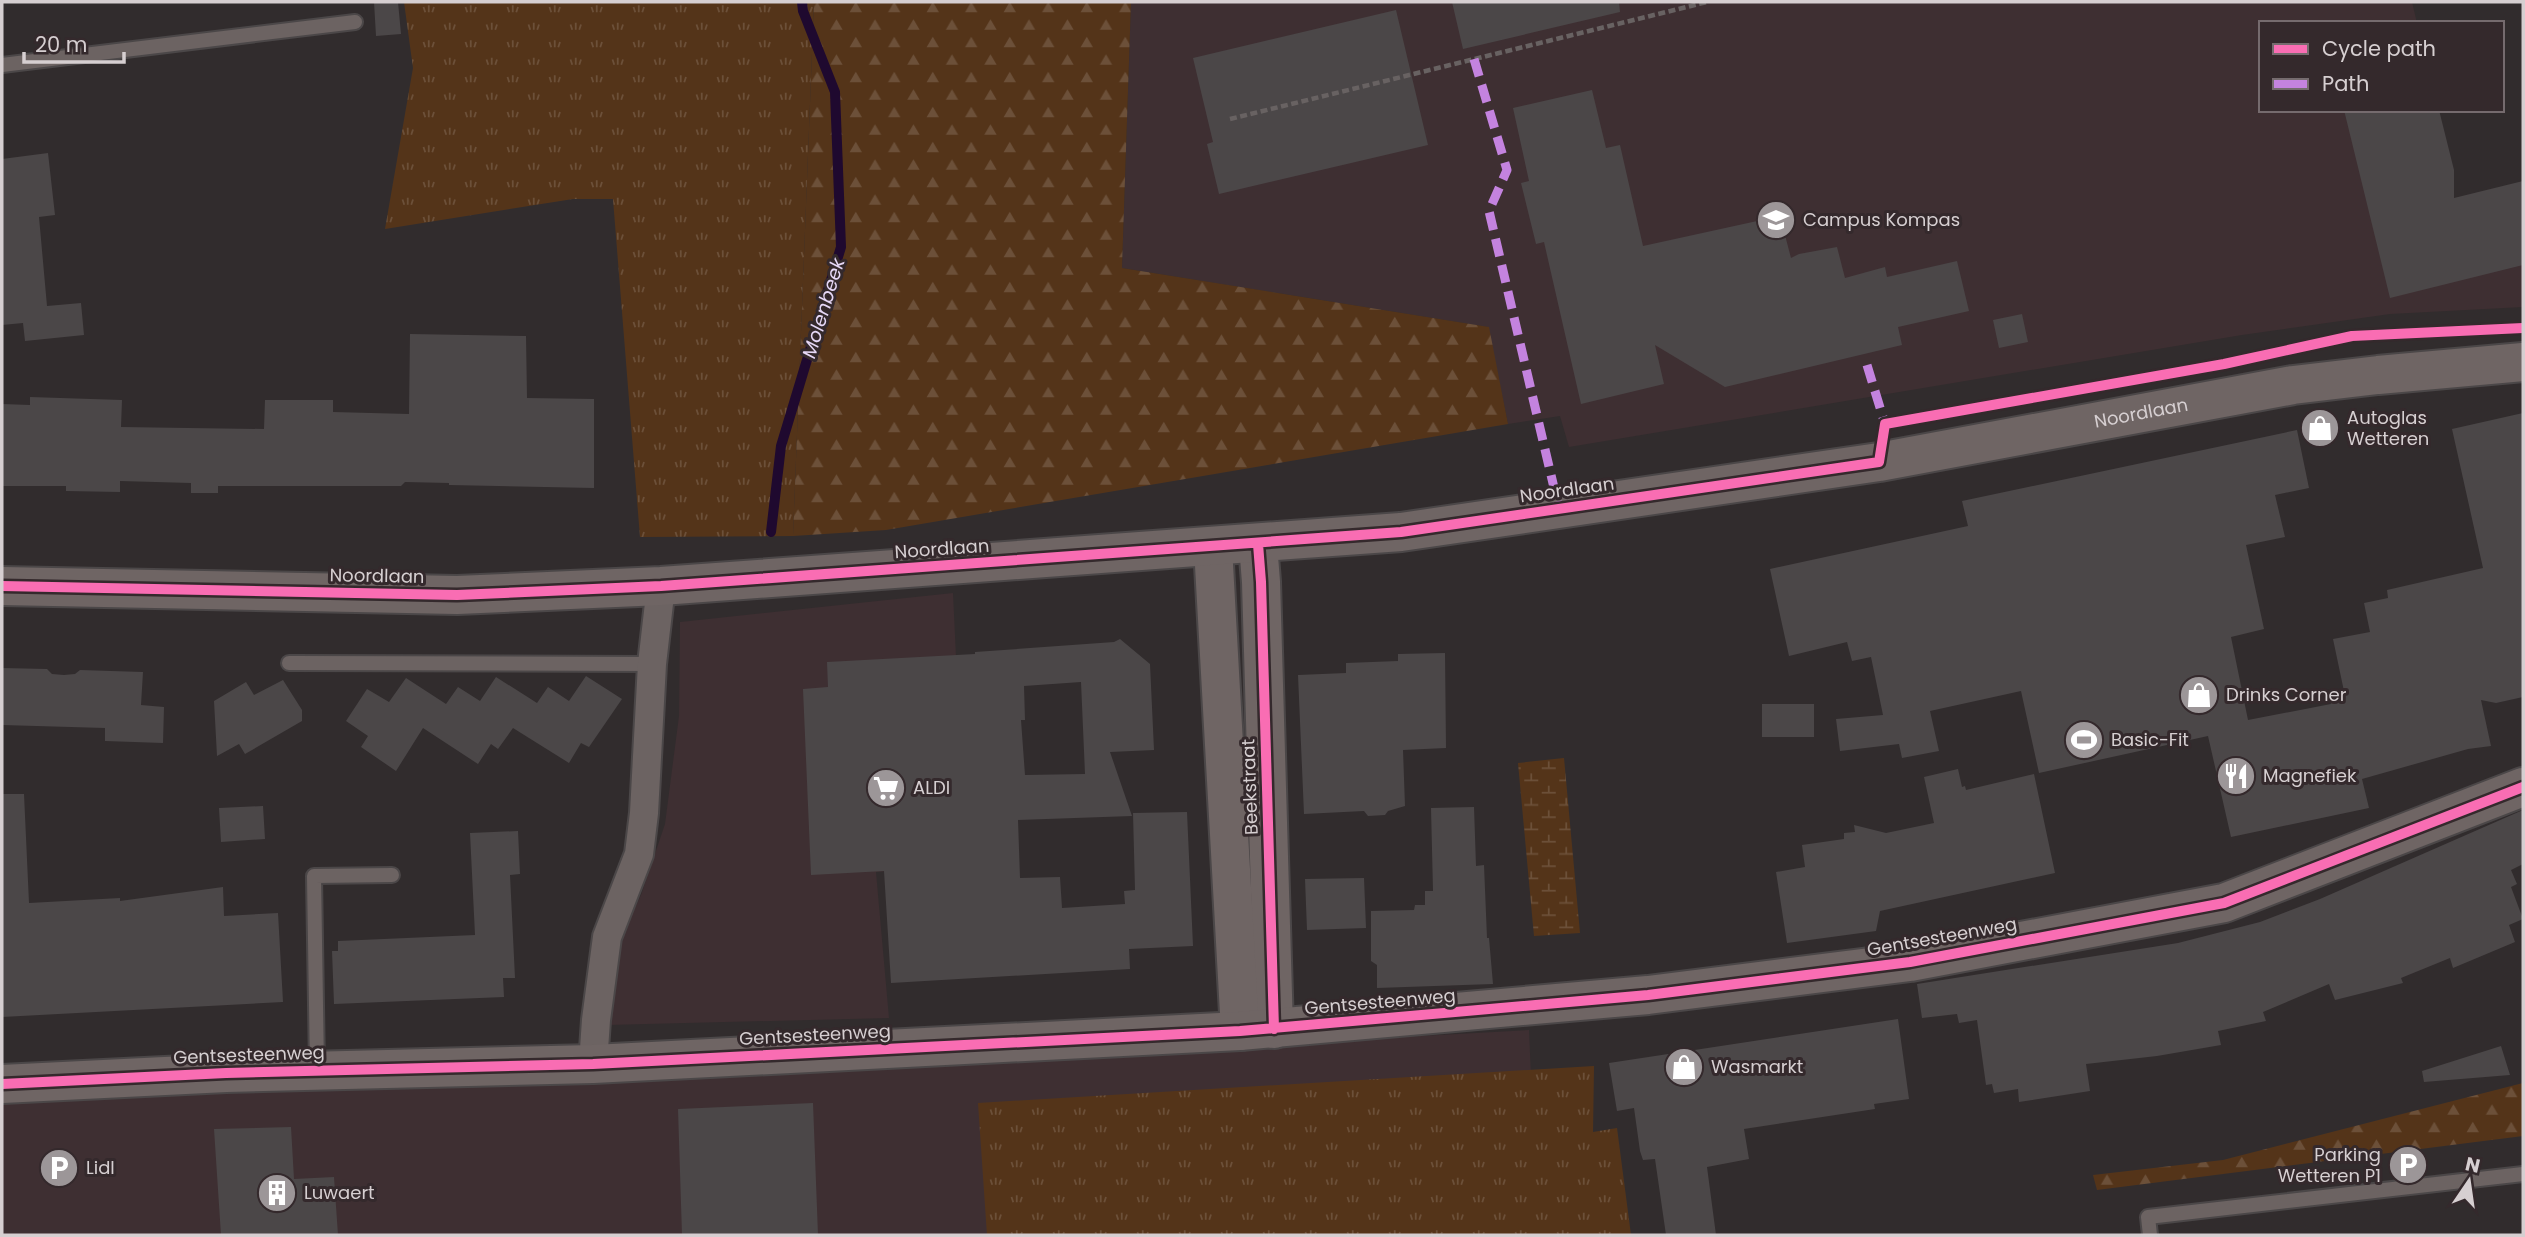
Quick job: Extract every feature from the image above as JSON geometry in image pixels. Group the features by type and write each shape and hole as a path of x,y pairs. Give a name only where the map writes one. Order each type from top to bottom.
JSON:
{"street":[{"name":"Noordlaan","path":"2,586 457,595 661,586 1401,532 1879,462 2293,386 2378,375 2523,362"},
{"name":"Beekstraat","path":"1257,1030 1261,582 1258,544"},
{"name":"Beekstraat","path":"1213,547 1257,1030"},
{"path":"593,1064 607,937 639,854 644,813 652,664 661,586"},
{"name":"Gentsesteenweg","path":"2,1084 317,1070 593,1064 1257,1030 1648,995 1910,962 2219,904 2523,787"}],"lane":[{"path":"2,65 355,22"},
{"path":"289,663 652,664"},
{"path":"317,1070 314,876 392,875"},
{"path":"2150,1235 2148,1217 2523,1174"}],"path":[{"path":"1230,119 1707,2"}],"shaded area":[{"name":"Campus Kompas","path":"1131,2 2412,2 2417,21 2259,21 2259,112 2439,112 2432,232 2523,209 2523,307 2390,314 2242,335 1569,447 1560,416 1508,424 1488,327 1122,268"},
{"path":"953,593 963,805 916,869 876,872 889,1018 608,1025 615,950 641,895 665,824 679,716 680,622"},
{"path":"1529,1030 1538,1235 2,1235 2,1102 674,1077"}],"green space":[{"path":"404,2 814,2 793,536 640,537 613,199 573,199 385,229 413,68"},
{"path":"814,2 1131,2 1122,268 1489,327 1508,424 886,530 793,536"},
{"path":"1564,758 1580,933 1534,936 1518,763"},
{"path":"1594,1066 1593,1132 1617,1128 1631,1235 987,1235 978,1103"},
{"path":"2523,1083 2523,1136 2097,1190 2093,1175 2223,1160"}],"building":[{"path":"374,2 398,2 401,34 376,36"},
{"path":"1452,2 1619,2 1620,12 1463,49"},
{"path":"1396,10 1428,145 1219,194 1207,144 1213,142 1193,58"},
{"path":"1592,90 1606,148 1620,145 1643,246 1780,216 1791,258 1837,247 1845,278 1885,267 1887,277 1957,261 1969,311 1898,327 1902,345 1725,387 1655,345 1664,384 1581,404 1544,242 1536,244 1521,183 1529,181 1513,108"},
{"path":"2344,112 2440,112 2454,170 2454,198 2523,181 2523,265 2390,298"},
{"path":"48,153 55,215 39,217 47,306 81,303 84,335 25,341 23,323 2,325 2,159"},
{"path":"2022,314 2028,342 1999,348 1993,320"},
{"path":"410,334 526,336 527,398 594,399 594,488 405,482 401,486 218,486 218,493 191,493 191,483 120,481 120,492 66,491 66,486 2,486 2,404 30,405 30,397 122,400 121,427 264,429 265,400 333,400 333,412 409,414"},
{"path":"2523,413 2523,697 2496,703 2481,700 2491,746 2468,749 2362,779 2369,808 2231,837 2208,736 2039,773 2021,691 1930,711 1939,751 1902,758 1899,744 1840,751 1836,719 1883,715 1871,657 1852,661 1847,642 1789,656 1770,569 1968,526 1962,501 2297,430 2309,488 2275,495 2285,537 2246,545 2264,629 2231,637 2248,720 2331,704 2330,698 2345,696 2333,639 2370,632 2364,603 2388,598 2387,590 2483,568 2452,429"},
{"path":"1120,639 1150,664 1154,750 1110,752 1132,816 1018,820 1020,878 1060,877 1062,908 1125,904 1124,891 1135,890 1133,813 1187,812 1193,946 1129,949 1130,969 891,983 884,871 811,875 803,689 828,687 827,662 975,654 1114,642","holes":["1081,682 1085,774 1025,775 1021,720 1025,720 1024,686"]},
{"path":"1445,653 1446,748 1403,750 1405,806 1388,811 1385,815 1368,816 1364,811 1304,814 1298,675 1346,673 1346,663 1398,661 1398,654"},
{"path":"2,668 47,669 52,674 64,675 75,674 80,670 143,672 141,705 164,707 163,743 105,741 105,728 2,725"},
{"path":"586,676 622,699 589,747 581,743 569,763 513,728 498,749 491,744 478,764 423,728 396,771 361,747 368,736 346,721 367,689 389,702 406,678 446,704 458,687 480,701 496,677 537,703 548,687 569,701"},
{"path":"283,680 302,710 302,721 245,754 239,744 217,756 214,701 246,682 254,695"},
{"path":"1762,704 1814,704 1814,737 1762,737"},
{"path":"1958,769 1962,787 1965,786 1966,790 2034,774 2055,873 1880,911 1876,931 1787,943 1776,872 1805,867 1802,845 1844,839 1844,833 1855,832 1854,825 1886,833 1934,823 1924,777"},
{"path":"2,794 24,794 29,903 120,898 120,901 223,887 224,916 278,913 283,1002 2,1017"},
{"path":"263,806 265,839 221,842 219,808"},
{"path":"1474,807 1476,866 1484,865 1487,938 1493,984 1377,988 1377,965 1371,961 1371,911 1414,910 1415,905 1425,905 1425,891 1433,891 1431,808"},
{"path":"2523,810 2523,864 2511,870 2517,884 2511,887 2523,919 2509,925 2515,942 2453,968 2450,958 2401,978 2403,983 2335,1000 2329,984 2263,1012 2266,1021 2218,1031 2221,1045 2086,1064 2090,1091 2019,1102 2018,1089 1994,1093 1992,1084 1986,1085 1977,1020 1959,1023 1957,1014 1922,1018 1917,984 2178,943 2260,922 2320,899"},
{"path":"518,831 520,874 510,875 515,978 503,978 504,997 334,1004 332,951 338,951 338,941 475,935 470,833"},
{"path":"1364,878 1366,928 1307,930 1305,879"},
{"path":"1898,1019 1909,1099 1874,1104 1875,1109 1744,1129 1749,1159 1707,1167 1716,1235 1666,1235 1655,1159 1643,1160 1634,1108 1617,1111 1609,1063"},
{"path":"2501,1046 2510,1075 2424,1082 2422,1071"},
{"path":"813,1103 818,1235 682,1235 678,1109"},
{"name":"Luwaert","path":"291,1127 294,1179 334,1177 338,1235 221,1235 214,1129"}],"waterway":[{"name":"Molenbeek","path":"771,532 781,446 841,247 835,92 803,11 802,2"}],"marked path":[{"path":"1474,59 1507,170 1489,211 1559,509"},
{"path":"1867,365 1885,424"}],"cycle path":[{"path":"2,586 457,595 661,586 1401,532 1879,462 1885,424 2224,364 2352,336 2523,328"},
{"path":"1258,544 1274,1029"},
{"path":"2,1084 226,1073 593,1064 1240,1031 1648,995 1910,962 2224,903 2523,787"}],"place":[{"name":"Campus Kompas","path":"1776,220"},
{"name":"Autoglas Wetteren","path":"2320,428"},
{"name":"Drinks Corner","path":"2199,695"},
{"name":"Basic-Fit","path":"2084,740"},
{"name":"Magnefiek","path":"2236,776"},
{"name":"ALDI","path":"886,788"},
{"name":"Wasmarkt","path":"1684,1067"},
{"name":"Parking Wetteren P1","path":"2408,1165"},
{"name":"Lidl","path":"59,1168"},
{"name":"Luwaert","path":"277,1193"}]}
